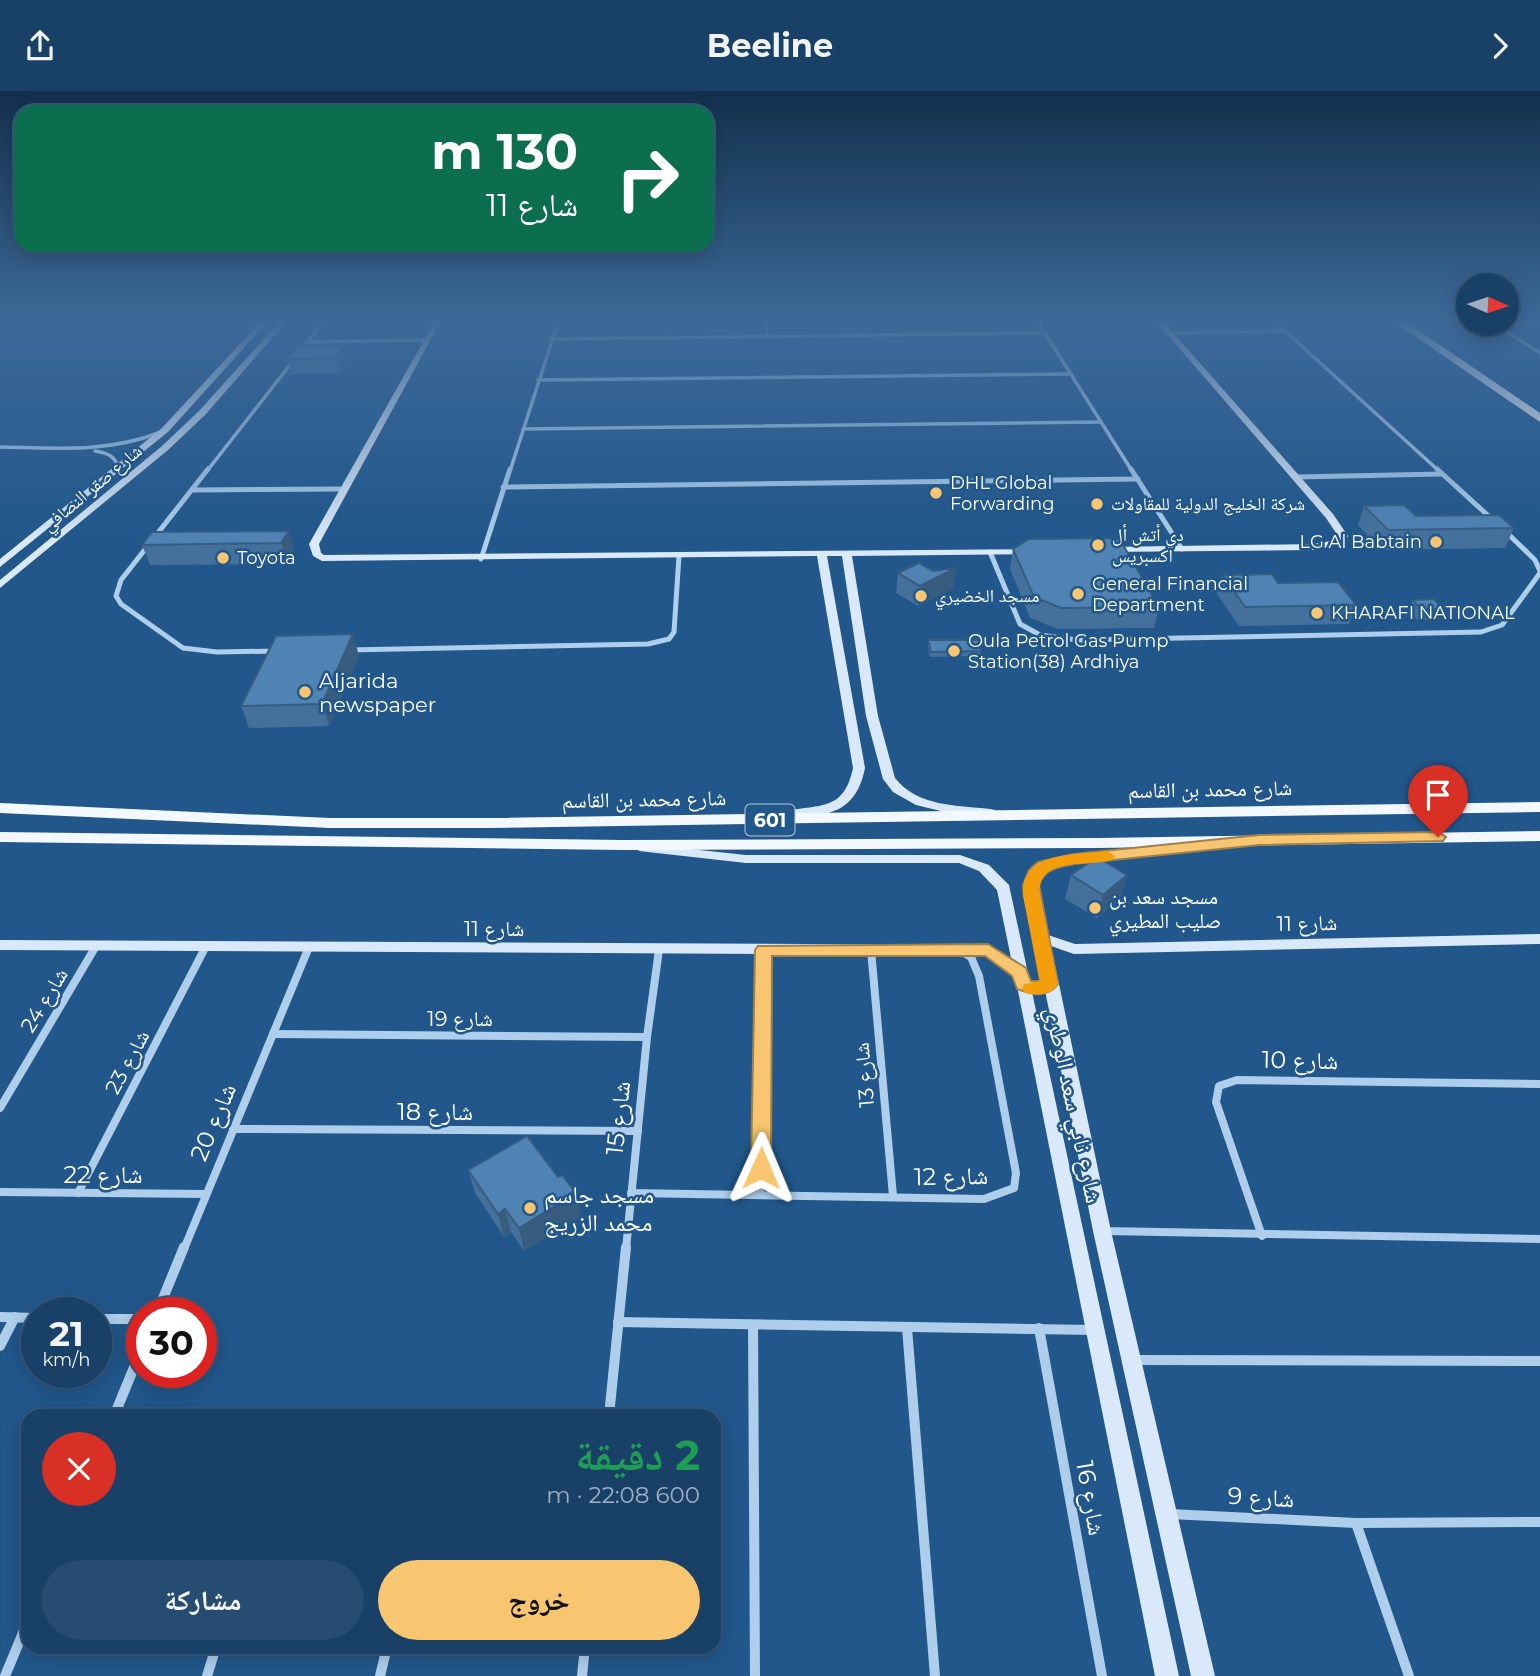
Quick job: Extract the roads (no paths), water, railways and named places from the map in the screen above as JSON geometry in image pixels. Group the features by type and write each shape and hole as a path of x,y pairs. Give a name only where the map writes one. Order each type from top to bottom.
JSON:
{"highway":[{"path":"1501,393 1540,426"},
{"path":"1502,393 1540,418"}],"main road":[{"name":"شارع محمد بن القاسم","path":"0,808 330,823 488,823 1540,807"},
{"path":"90,840 143,834 326,838 337,832 330,823"},
{"name":"601","path":"0,837 622,845 1540,836"}],"street":[{"name":"شارع صقر النصافي","path":"0,564 165,430 199,393"},
{"name":"شارع صقر النصافي","path":"0,585 180,435 218,393"},
{"path":"268,393 121,580 116,596 130,611 183,648 216,652 283,651"},
{"path":"398,393 314,544 316,554 322,558 481,559 1045,551"},
{"path":"481,559 534,393"},
{"path":"1083,393 1182,548"},
{"path":"1100,550 1314,547 1340,542 1343,536 1337,525 1222,393"},
{"path":"990,552 1020,624 1040,635 1068,639 1481,632 1497,629 1540,572 1531,555 1353,393"},
{"path":"523,429 1101,422"},
{"path":"0,448 115,446 143,440 165,430"},
{"path":"0,448 101,451 117,460 118,470"},
{"path":"1296,477 1442,474"},
{"path":"503,487 1138,479"},
{"path":"193,490 345,489"},
{"path":"848,554 872,716 884,765 894,788 911,799 928,805 1002,814"},
{"path":"488,823 806,814 828,809 848,798 858,782 859,768 822,555"},
{"path":"336,650 648,644 669,639 674,632 679,556"},
{"path":"859,768 872,775 884,769 884,765"},
{"name":"شارع نابي سعد الوطري","path":"1203,1676 1130,1360 1038,929 1031,885 1035,874 1044,866 1074,859 1259,840"},
{"name":"شارع نابي سعد الوطري","path":"622,845 746,859 960,859 984,868 1004,888 1167,1676"},
{"name":"شارع 11","path":"1012,925 1023,916 1038,929 1074,949 1540,939"},
{"path":"1012,925 988,950 1038,989 1063,954 1074,949"},
{"name":"شارع 11","path":"0,945 988,950"},
{"name":"شارع 24","path":"0,1108 96,946"},
{"name":"شارع 23","path":"78,1193 206,946"},
{"name":"شارع 20","path":"163,1297 309,947"},
{"name":"شارع 15","path":"610,1409 647,1037 659,950"},
{"path":"760,1195 764,950"},
{"name":"شارع 13","path":"871,950 893,1196"},
{"name":"شارع 12","path":"631,1193 984,1199 1014,1188 1016,1173 979,976 966,952 953,950"},
{"name":"شارع 19","path":"272,1034 647,1037"},
{"name":"شارع 10","path":"1262,1236 1216,1102 1219,1086 1237,1080 1540,1084"},
{"name":"شارع 18","path":"233,1129 638,1131"},
{"name":"شارع 22","path":"0,1192 206,1194"},
{"path":"1102,1231 1540,1239"},
{"path":"0,1317 21,1317"},
{"path":"0,1346 15,1317"},
{"path":"618,1322 1097,1330"},
{"path":"753,1325 755,1676"},
{"path":"907,1328 934,1676"},
{"name":"شارع 16","path":"1039,1328 1102,1676"},
{"path":"1130,1360 1540,1361"},
{"path":"117,1409 126,1387"},
{"name":"شارع 9","path":"1165,1514 1356,1523 1540,1522"},
{"path":"1356,1523 1409,1676"},
{"path":"5,1676 21,1638"},
{"path":"207,1676 214,1654"},
{"path":"380,1676 385,1654"},
{"path":"582,1676 584,1654"}],"place":[{"name":"DHL Global Forwarding","path":"936,493"},
{"name":"شركة الخليج الدولية للمقاولات","path":"1097,504"},
{"name":"LG Al Babtain","path":"1436,542"},
{"name":"دي أتش أل اكسبريس","path":"1098,545"},
{"name":"Toyota","path":"223,558"},
{"name":"General Financial Department","path":"1078,594"},
{"name":"مسجد الخضيري","path":"921,596"},
{"name":"KHARAFI NATIONAL","path":"1317,613"},
{"name":"Oula Petrol Gas Pump Station(38) Ardhiya","path":"954,651"},
{"name":"Aljarida newspaper","path":"305,692"},
{"name":"مسجد سعد بن صليب المطيري","path":"1095,908"},
{"name":"مسجد جاسم محمد الزريج","path":"530,1208"}]}
